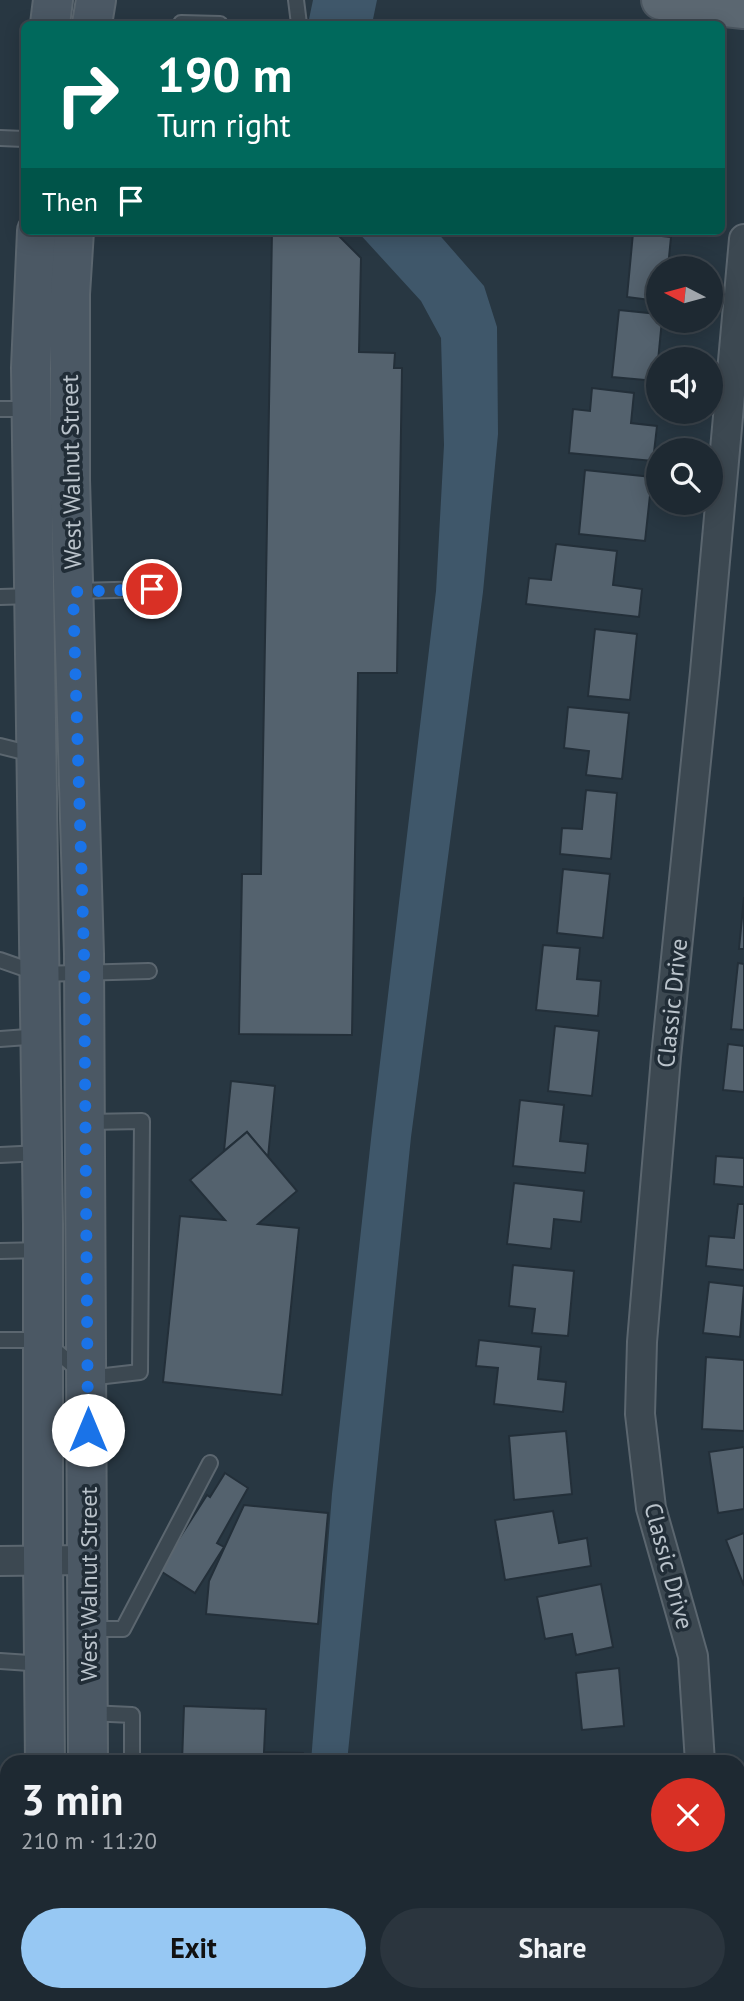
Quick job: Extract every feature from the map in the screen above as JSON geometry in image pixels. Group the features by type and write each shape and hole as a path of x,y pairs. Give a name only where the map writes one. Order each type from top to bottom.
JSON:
{"main road":[{"path":"50,21 53,0"},
{"path":"92,21 96,0"},
{"path":"674,1 744,9"},
{"name":"West Walnut Street","path":"37,235 31,368 21,414 17,596 36,755 43,1250 45,1755"},
{"name":"West Walnut Street","path":"75,235 70,294 70,480 84,972 88,1755"},
{"path":"21,414 41,485 42,546 46,571 56,588 73,592"},
{"path":"17,596 44,618 49,652 50,739 79,771"}],"street":[{"name":"Classic Drive","path":"702,1755 693,1657 651,1508 640,1414 642,1342 666,1057 705,672 744,239"},
{"path":"0,1561 88,1560"}],"lane":[{"path":"296,0 299,21"},
{"path":"0,138 21,139"},
{"path":"73,592 152,589"},
{"path":"0,746 36,755"},
{"path":"0,960 40,974 149,971"},
{"path":"0,1039 41,1036"},
{"path":"0,1340 43,1340 88,1378 140,1372 142,1121 85,1122"},
{"path":"0,1155 42,1153"},
{"path":"0,1251 43,1250"},
{"path":"88,1629 123,1629 210,1463"},
{"path":"0,1661 44,1664"},
{"path":"88,1713 132,1715 132,1755"}],"water":[{"path":"313,0 377,0 373,21 309,21"},
{"path":"361,235 439,235 484,286 497,327 498,434 483,592 411,1137 348,1755 312,1755 332,1494 436,591 444,445 441,338 421,301"}],"building":[{"path":"272,235 338,235 361,258 359,352 395,353 394,368 402,368 397,673 358,673 352,1035 239,1034 242,874 261,874"},
{"path":"633,235 671,237 669,256 646,256 646,299 627,297"},
{"path":"619,310 646,313 646,333 661,333 659,347 646,347 646,380 612,377"},
{"path":"592,388 634,393 631,423 657,426 656,438 646,438 646,460 569,453 573,409 590,411"},
{"path":"585,470 646,476 648,515 645,541 579,534"},
{"path":"556,544 617,551 613,585 642,589 639,617 526,604 529,578 551,580"},
{"path":"595,629 637,634 630,700 588,696"},
{"path":"568,707 629,713 622,779 586,775 589,751 564,748"},
{"path":"586,790 617,793 611,859 560,854 562,828 582,829"},
{"path":"563,869 610,874 603,938 557,933"},
{"path":"744,897 744,949 739,949"},
{"path":"543,945 580,948 577,979 601,981 598,1016 536,1010"},
{"path":"738,963 744,964 744,1030 731,1029"},
{"path":"555,1026 599,1031 592,1096 548,1091"},
{"path":"728,1044 744,1046 744,1092 723,1090"},
{"path":"231,1081 275,1086 268,1157 247,1132 224,1151"},
{"path":"520,1100 564,1105 560,1141 588,1144 585,1173 513,1166"},
{"path":"247,1132 297,1191 258,1224 299,1228 282,1395 163,1382 180,1216 225,1220 190,1180"},
{"path":"716,1156 744,1158 744,1187 714,1184"},
{"path":"514,1183 584,1191 581,1222 554,1219 551,1249 507,1244"},
{"path":"738,1204 744,1204 744,1270 706,1266 709,1236 734,1238"},
{"path":"513,1265 574,1271 568,1336 532,1333 535,1309 509,1306"},
{"path":"709,1282 744,1286 740,1337 703,1333"},
{"path":"479,1340 541,1347 538,1379 566,1382 563,1412 494,1404 498,1368 476,1366"},
{"path":"706,1357 744,1360 744,1431 702,1429"},
{"path":"566,1431 572,1494 514,1500 509,1436"},
{"path":"744,1447 744,1509 718,1513 709,1452"},
{"path":"225,1473 248,1488 217,1543 224,1547 195,1593 159,1570 207,1495 210,1497"},
{"path":"244,1505 328,1513 318,1624 206,1614 209,1581"},
{"path":"553,1511 559,1543 587,1538 591,1566 505,1580 495,1520"},
{"path":"744,1533 744,1586 726,1540"},
{"path":"601,1584 613,1647 576,1655 572,1634 545,1639 537,1597"},
{"path":"619,1668 624,1726 582,1730 576,1673"},
{"path":"184,1706 266,1709 264,1752 303,1753 303,1755 182,1755"}],"route":[{"path":"88,1430 84,954 73,592 152,589"}]}
